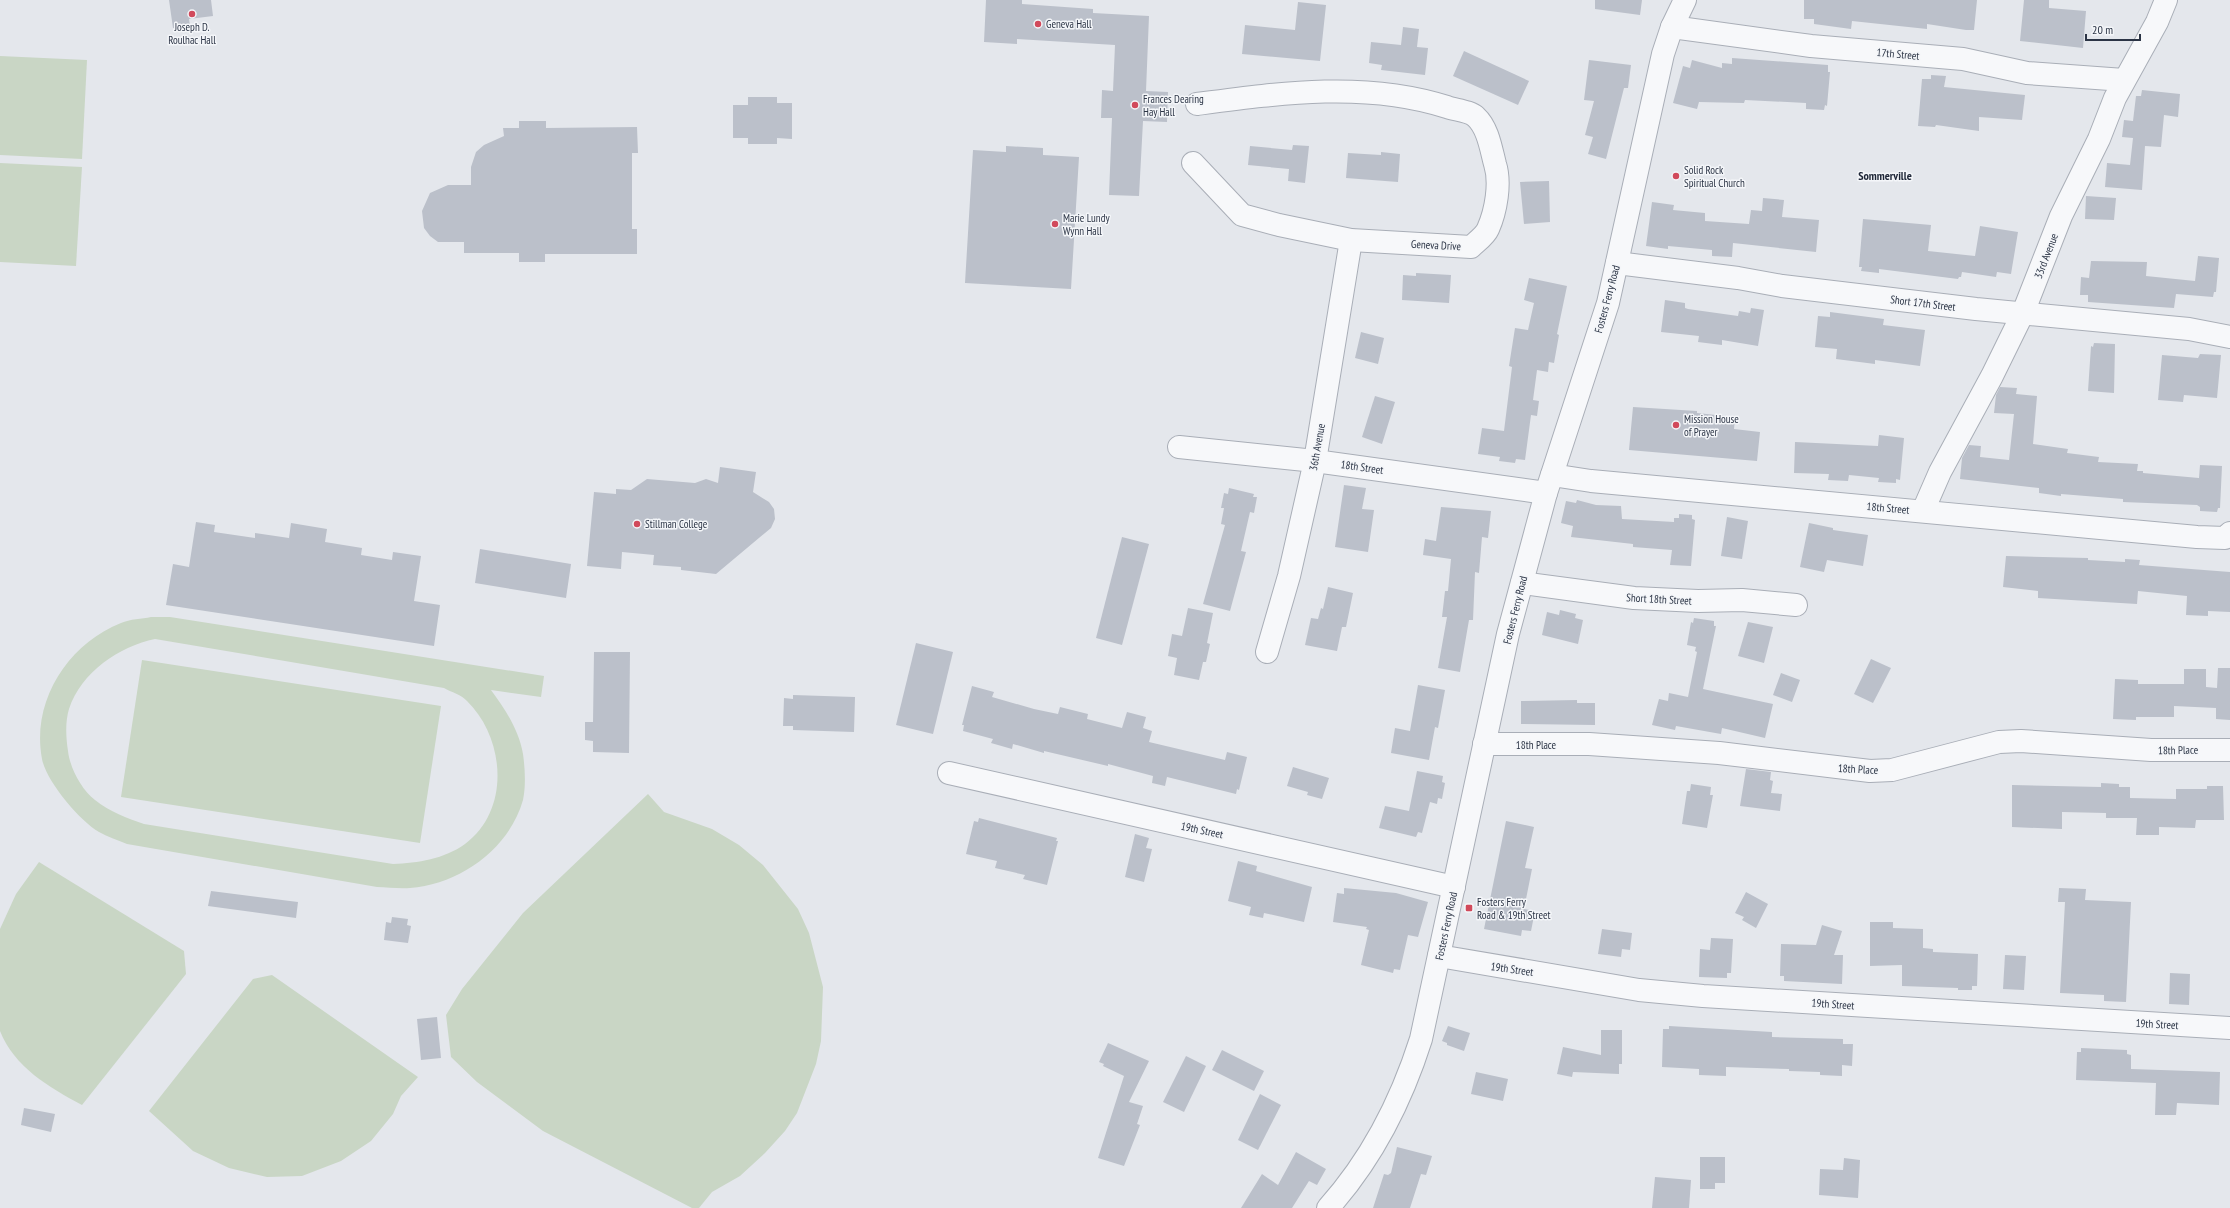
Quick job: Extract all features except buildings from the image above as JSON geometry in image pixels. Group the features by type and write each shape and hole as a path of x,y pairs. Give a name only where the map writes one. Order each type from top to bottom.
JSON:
{"street":[{"name":"Fosters Ferry Road","path":"1328,1208 1356,1173 1374,1146 1402,1092 1421,1039 1484,744 1522,583 1549,484 1596,341 1617,263 1660,68 1672,27 1685,0"},
{"name":"33rd Avenue","path":"1923,511 1940,472 1992,376 2023,313 2061,216 2099,139 2124,80 2157,22 2166,0"},
{"name":"17th Street","path":"1672,27 1811,46 1963,59 2027,73 2124,80"},
{"name":"Geneva Drive","path":"1193,163 1242,215 1278,225 1351,240 1471,247 1487,230 1496,201 1497,171 1487,134 1475,116 1429,101 1390,94 1328,91 1251,97 1197,104"},
{"name":"36th Avenue","path":"1267,652 1289,576 1316,461 1351,240"},
{"name":"Short 17th Street","path":"1617,263 1738,278 1782,286 2023,313 2189,329 2230,337"},
{"name":"18th Street","path":"1178,447 1549,484 1591,481 1923,511 2197,538 2227,536"},
{"name":"Short 18th Street","path":"1522,583 1634,598 1698,601 1742,600 1796,605"},
{"name":"18th Place","path":"1484,744 1589,744 1719,753 1870,771 1892,770 1999,742 2021,741 2151,750 2230,750"},
{"name":"19th Street","path":"949,773 1454,887"},
{"name":"19th Street","path":"1439,956 1639,990 1703,996 2230,1028"}],"green space":[{"path":"0,56 87,60 82,159 0,155"},
{"path":"0,163 82,167 76,266 0,262"},
{"path":"151,617 170,617 544,676 541,697 491,690 515,728 523,754 525,789 523,800 516,818 506,834 480,861 447,879 429,885 410,888 377,887 127,844 99,832 91,827 65,800 45,768 42,759 40,737 42,716 48,696 58,677 70,660 85,645 102,632 121,623","holes":["155,639 444,688 459,695 467,701 480,716 489,734 495,754 498,774 496,794 490,813 480,830 465,844 440,857 412,863 393,864 144,824 125,817 95,800 85,790 77,778 69,758 66,730 67,719 69,709 83,683 92,672 116,654 142,642"]},
{"path":"142,660 441,706 420,843 121,797"},
{"path":"648,794 664,812 712,829 739,845 763,865 798,909 809,933 823,987 821,1041 816,1064 797,1113 785,1131 765,1153 740,1176 712,1192 699,1208 692,1208 543,1131 477,1082 451,1057 446,1015 462,989 523,913"},
{"path":"39,862 184,951 186,974 82,1105 46,1084 24,1066 6,1044 0,1031 0,929 16,894"},
{"path":"272,975 418,1077 401,1096 393,1114 371,1141 341,1161 302,1176 267,1177 229,1168 193,1151 149,1111 253,979"}],"place":[{"name":"Joseph D. Roulhac Hall","path":"192,14"},
{"name":"Geneva Hall","path":"1038,24"},
{"name":"Frances Dearing Hay Hall","path":"1135,105"},
{"name":"Solid Rock Spiritual Church","path":"1676,176"},
{"name":"Marie Lundy Wynn Hall","path":"1055,224"},
{"name":"Mission House of Prayer","path":"1676,425"},
{"name":"Stillman College","path":"637,524"},
{"name":"Fosters Ferry Road & 19th Street","path":"1469,908"}],"district":[{"name":"Sommerville","path":"1885,176"}]}
